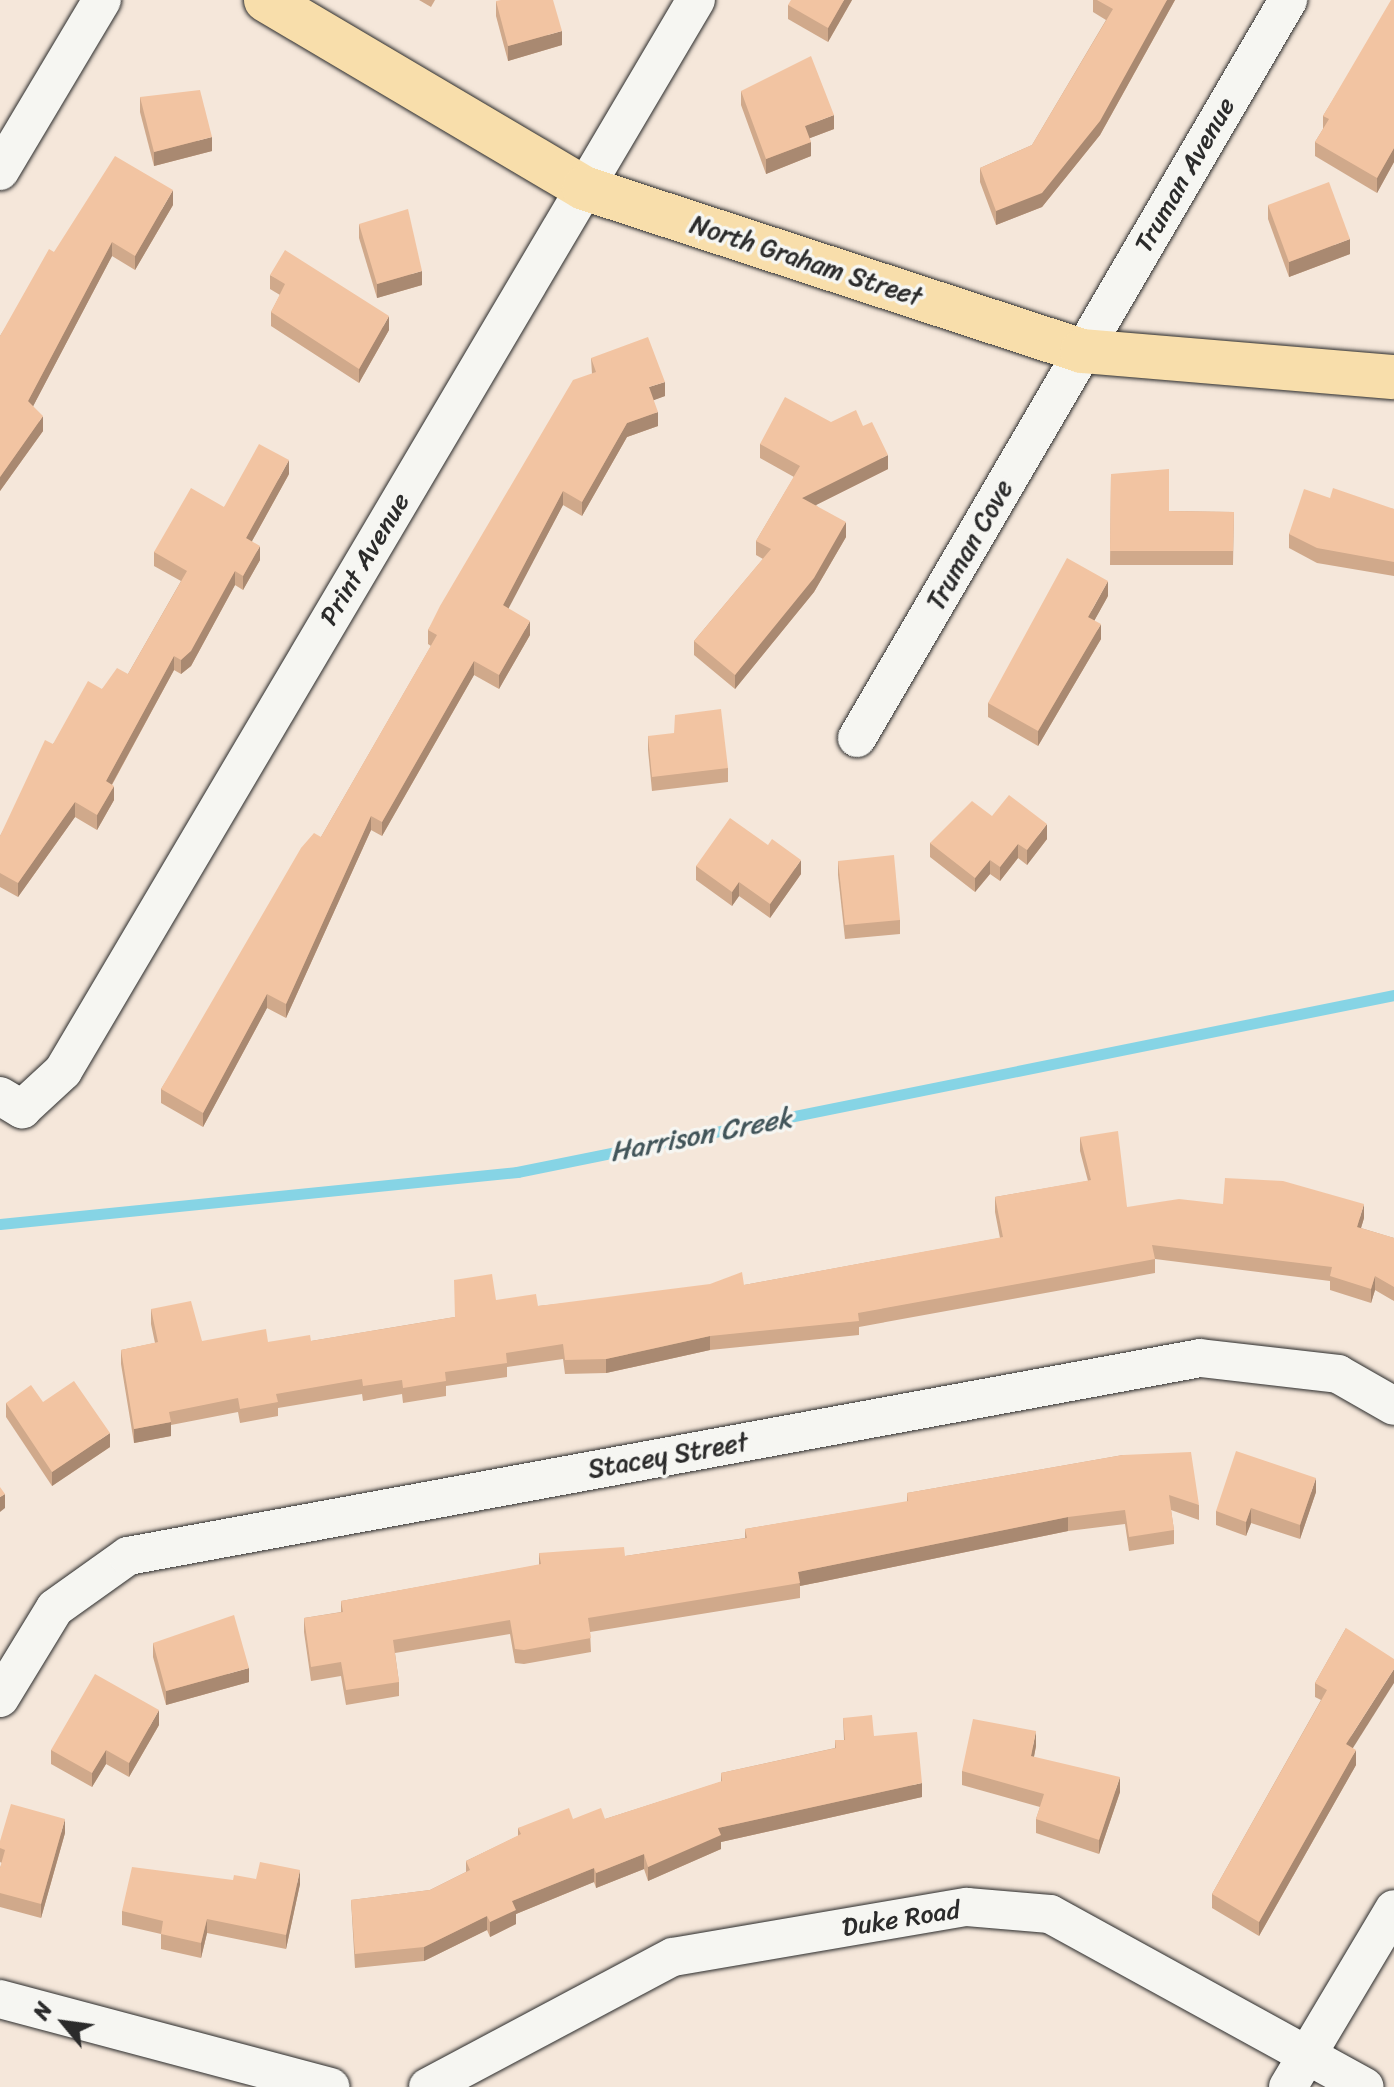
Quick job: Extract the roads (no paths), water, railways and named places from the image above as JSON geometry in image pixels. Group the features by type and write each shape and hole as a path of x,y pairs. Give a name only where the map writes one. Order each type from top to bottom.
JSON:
{"main road":[{"name":"North Graham Street","path":"266,0 584,188 1082,351 1394,377"}],"street":[{"path":"0,171 102,0"},
{"name":"Print Avenue","path":"11,1102 63,1071 696,0"},
{"name":"Truman Avenue","path":"1082,351 1288,0"},
{"name":"Truman Cove","path":"857,738 1082,351"},
{"name":"Stacey Street","path":"0,1698 55,1608 128,1556 1200,1358 1338,1374 1394,1406"},
{"name":"Duke Road","path":"428,2087 673,1957 967,1907 1050,1914 1365,2087"},
{"path":"1288,2087 1394,1909"},
{"path":"0,1999 330,2087"}],"waterway":[{"name":"Harrison Creek","path":"0,1224 517,1172 1394,995"}]}
